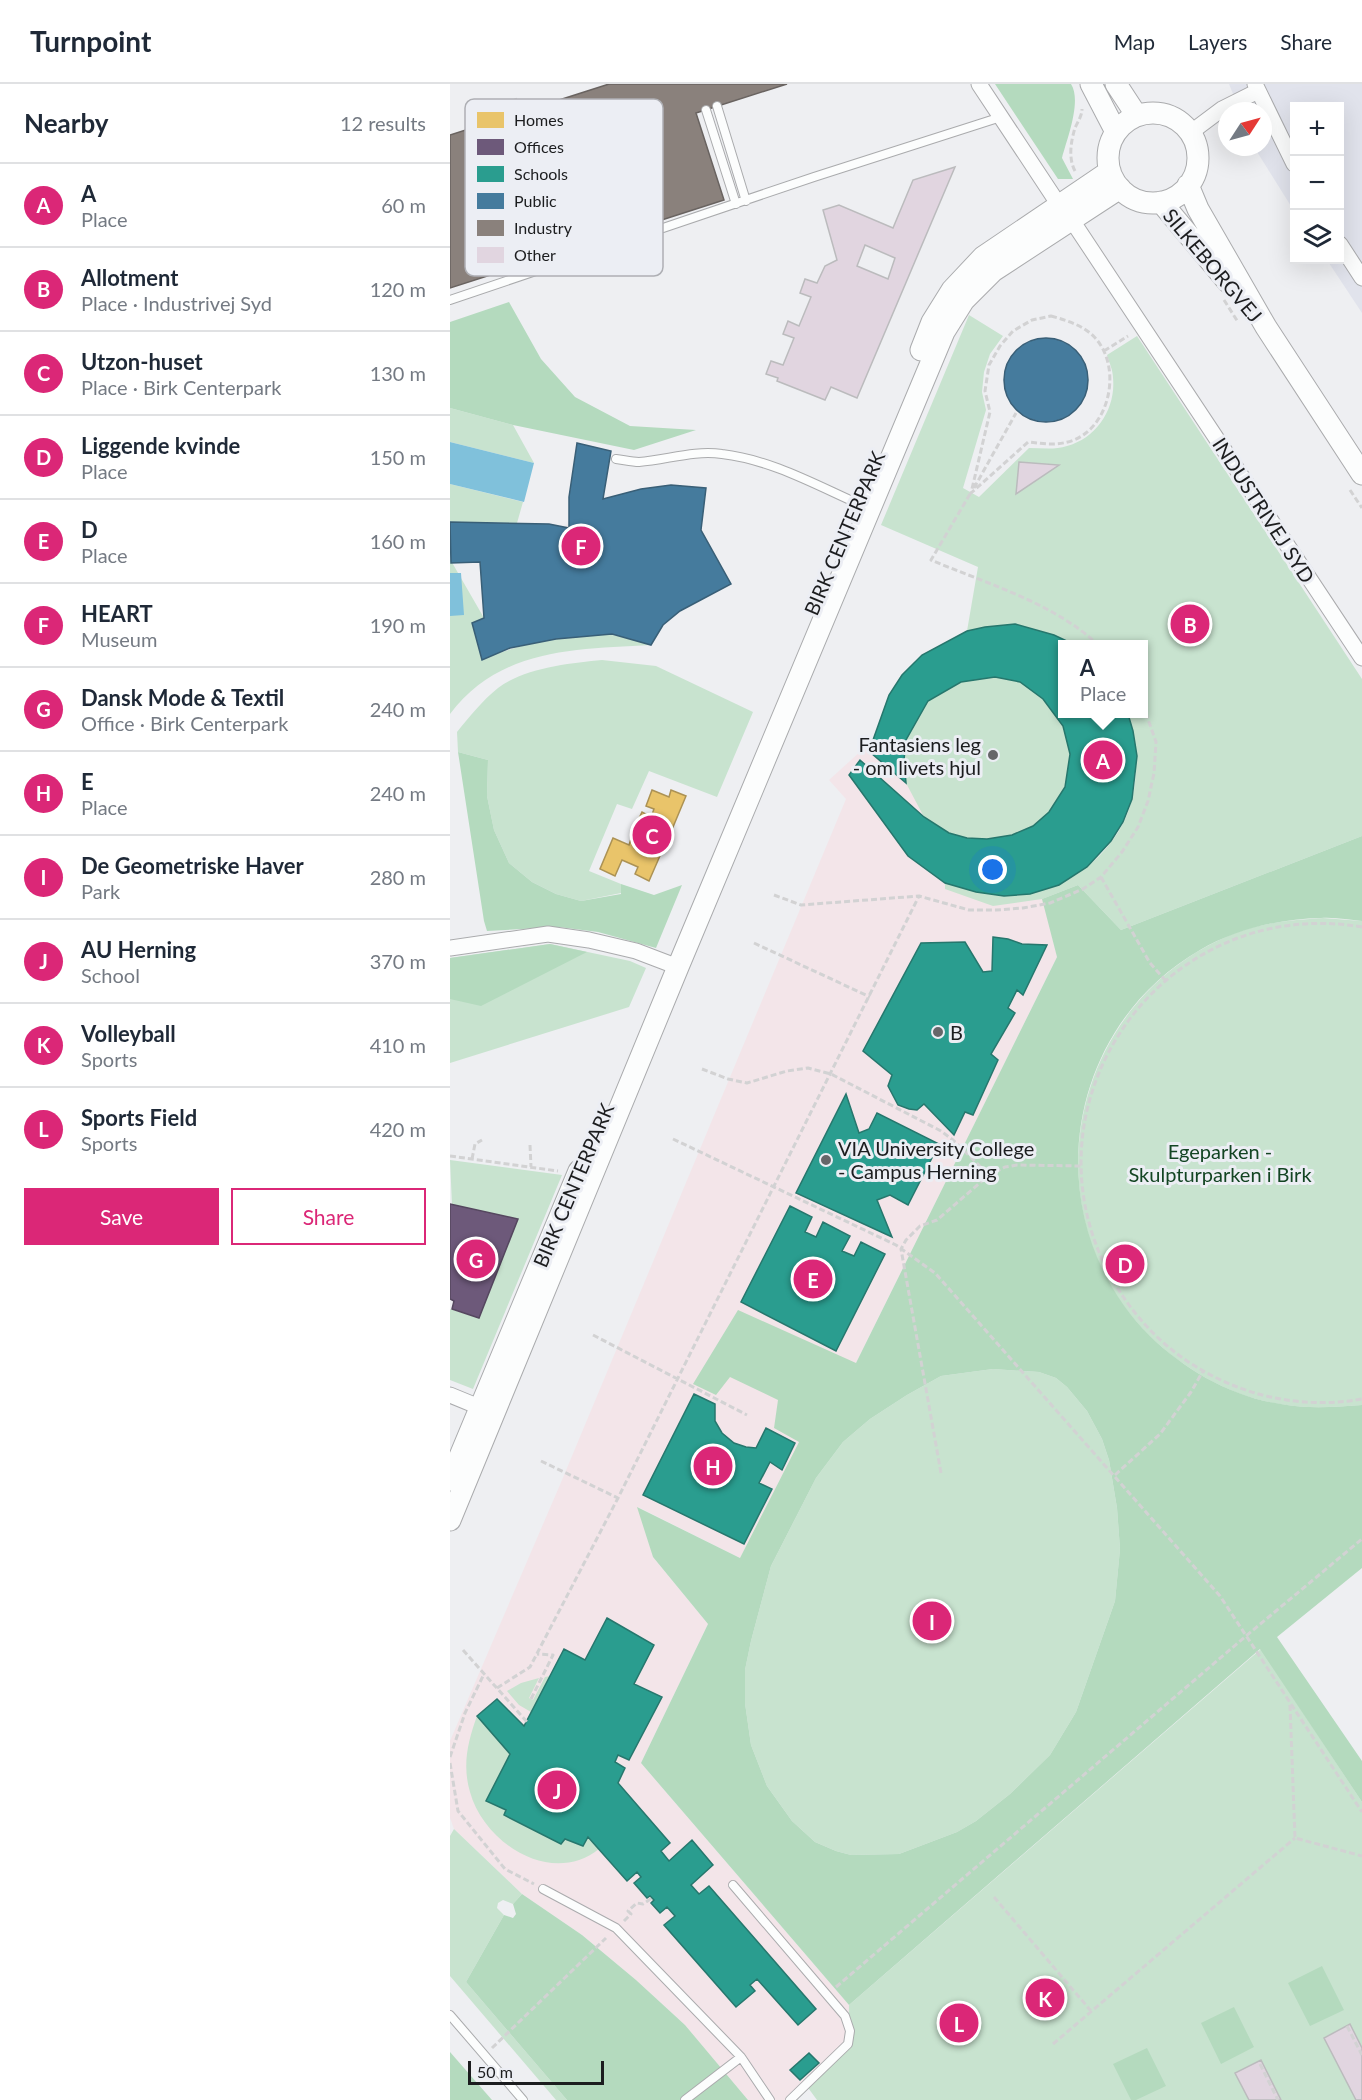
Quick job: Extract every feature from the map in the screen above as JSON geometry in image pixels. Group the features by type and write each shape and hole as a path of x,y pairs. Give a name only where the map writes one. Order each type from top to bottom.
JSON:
{"street":[{"name":"INDUSTRIVEJ SYD","path":"979,84 1143,326 1362,658"},
{"path":"1091,84 1116,132"},
{"path":"1116,84 1137,116"},
{"path":"1190,133 1222,109 1257,88 1290,156"},
{"path":"1152,113 1165,114 1177,120 1190,133 1195,143 1198,156 1196,170 1188,185 1174,198 1161,202 1143,202 1128,195 1115,179 1108,158 1110,144 1116,132 1126,122 1137,116 1152,113"},
{"name":"BIRK CENTERPARK","path":"1065,212 1087,187 1115,179"},
{"name":"BIRK CENTERPARK","path":"450,1480 488,1410 863,506 944,332 964,300 993,271 1065,212 1115,179"},
{"name":"SILKEBORGVEJ","path":"1188,185 1198,209 1266,327 1362,474"},
{"name":"SILKEBORGVEJ","path":"1161,202 1266,327"},
{"path":"1344,250 1362,278"},
{"path":"450,948 548,934 589,940 636,951 672,965"},
{"name":"BIRK CENTERPARK","path":"450,1520 488,1410 578,1174 672,965"},
{"path":"450,1395 488,1410"}],"lane":[{"path":"717,106 746,201"},
{"path":"706,110 736,204"},
{"path":"663,229 1001,117"},
{"path":"450,300 522,276"},
{"path":"616,459 637,462 693,453 722,454 800,476 863,506"},
{"path":"733,1885 845,2016 850,2031 848,2044 790,2100"},
{"path":"543,1888 616,1928 741,2057 770,2100"},
{"path":"450,2015 523,2100"},
{"path":"685,2100 741,2057"}],"path":[{"path":"1082,113 1071,145 1071,159 1074,170 1087,187"},
{"path":"1052,316 1070,321 1091,334 1104,351 1110,375 1108,396 1101,416 1090,430 1075,439 1053,445 1028,442 970,494 990,412 985,391 989,365 1000,346 1013,331 1032,320 1052,316"},
{"path":"1104,351 1143,326"},
{"path":"1016,412 931,560 1050,610 1092,640"},
{"path":"774,895 801,905 919,896 969,910 1023,908 1050,903 1083,889 1101,877 1122,852 1138,827 1148,801 1154,773 1156,742 1147,718"},
{"path":"1101,877 1150,963 1165,980"},
{"path":"497,1688 530,1667 537,1654 678,1379 919,896"},
{"path":"1362,927 1340,923 1298,924 1257,931 1218,946 1165,980 1123,1026 1103,1063 1089,1102 1082,1144 1082,1185 1090,1227 1104,1266 1120,1293 1153,1334 1185,1361 1221,1382 1261,1396 1302,1403 1362,1399"},
{"path":"754,943 870,997"},
{"path":"702,1069 728,1079 747,1083 787,1071 808,1068 831,1074 941,1131 989,1175"},
{"path":"673,1139 901,1249 936,1273 1220,1596 1362,1812"},
{"path":"472,1159 474,1144 482,1140"},
{"path":"530,1145 531,1167"},
{"path":"450,1156 578,1174"},
{"path":"941,1473 901,1249 906,1240 920,1226 937,1220 989,1175 1005,1167 1017,1165 1082,1166"},
{"path":"593,1335 747,1415"},
{"path":"1115,1475 1160,1434 1191,1392 1203,1371"},
{"path":"541,1461 618,1498"},
{"path":"828,1995 1362,1539"},
{"path":"463,1650 527,1722"},
{"path":"531,1699 553,1655 537,1654"},
{"path":"450,1757 465,1713 484,1674"},
{"path":"1290,1703 1295,1839"},
{"path":"450,1763 458,1811 505,1869 543,1888"},
{"path":"1295,1839 1362,1856"},
{"path":"1053,2044 1295,1839"},
{"path":"994,1897 1091,2012"},
{"path":"484,2055 631,1914 628,1911 632,1907 652,1898"},
{"path":"1347,2026 1362,2055"},
{"path":"1260,2064 1278,2100"}],"shaded area":[{"path":"1229,84 1362,84 1362,313 1330,264 1344,264 1344,102 1290,102 1290,205 1260,156 1272,156 1272,102 1236,102"},
{"name":"VIA University College - Campus Herning","path":"1015,624 1065,640 1058,640 1058,718 1129,718 1137,756 1132,799 1123,822 1111,841 1087,867 1043,899 1057,957 856,1363 799,1442 740,1558 638,1507 653,1557 708,1624 641,1763 849,2005 848,2044 792,2100 748,2100 685,2025 582,1935 522,1894 454,1829 450,1818 450,1741 562,1480 846,799 829,780 873,740 889,695 902,675 922,655 967,631"}],"green space":[{"path":"995,84 1071,84 1074,91 1074,110 1062,158 1073,179 1058,179"},
{"path":"509,302 541,359 575,397 630,426 696,430 634,450 513,425 450,408 450,322"},
{"path":"969,315 1003,336 990,354 984,372 982,392 986,410 963,488 979,497 1029,448 1067,446 1078,442 1096,429 1108,411 1113,389 1112,372 1107,355 1137,336 1362,679 1362,836 1121,930 1078,885 1042,899 993,906 945,889 945,883 998,895 1019,895 1047,889 1080,872 1107,847 1118,832 1132,799 1136,766 1135,745 1129,718 1148,718 1148,640 1065,640 1015,624 967,631 978,567 881,525"},
{"path":"450,408 513,425 534,463 450,442"},
{"path":"450,484 523,502 517,523 450,522"},
{"path":"450,559 484,618 472,623 482,659 529,644 578,636 615,635 651,645 568,651 516,664 492,676 470,692 450,714"},
{"path":"602,660 656,666 753,712 717,797 649,771 632,809 617,804 589,871 621,884 621,893 581,901 556,894 532,882 509,863 494,830 487,796 488,760 458,752 457,732 487,698 509,681 534,671"},
{"path":"995,677 1020,682 1043,699 1063,726 1070,754 1065,787 1049,812 1033,826 1012,835 987,839 967,838 949,833 924,817 906,783 904,760 906,740 928,701 961,682"},
{"path":"458,752 488,760 487,796 494,830 509,863 532,882 556,894 581,901 621,894 621,884 654,895 682,885 656,948 598,932 559,927 487,931"},
{"path":"1362,836 1362,921 1337,918 1289,920 1258,926 1228,936 1200,950 1153,985 1117,1029 1093,1078 1080,1131 1079,1186 1090,1239 1114,1290 1150,1336 1178,1360 1227,1388 1263,1400 1291,1406 1362,1405 1362,1568 1277,1637 1362,1761 1362,1802 1260,1649 849,2005 641,1763 708,1624 653,1557 637,1507 740,1558 799,1442 774,1428 778,1400 730,1377 716,1395 693,1384 738,1310 856,1363 1057,957 1042,899 1078,885 1121,930","holes":["993,1369 1039,1372 1056,1378 1067,1387 1087,1411 1102,1439 1109,1460 1117,1508 1120,1549 1115,1601 1076,1712 1050,1755 1010,1794 976,1821 957,1832 899,1854 851,1855 815,1842 792,1821 767,1786 751,1745 745,1703 745,1670 771,1566 816,1478 843,1442 870,1419 941,1376"]},
{"name":"Egeparken - Skulpturparken i Birk","path":"1323,918 1362,921 1362,1405 1311,1407 1267,1402 1241,1394 1204,1377 1181,1362 1130,1314 1096,1257 1080,1194 1080,1130 1097,1069 1129,1013 1176,966 1238,932 1280,922"},
{"path":"550,944 630,961 646,968 629,1007 450,1063 450,958"},
{"path":"550,944 587,952 481,1006 450,999 450,958"},
{"path":"450,1160 562,1175 473,1389 450,1380 450,1309 479,1318 518,1219 452,1205"},
{"path":"993,1369 1039,1372 1056,1378 1067,1387 1087,1411 1102,1439 1109,1460 1117,1508 1120,1549 1115,1601 1076,1712 1050,1755 1010,1794 976,1821 957,1832 899,1854 851,1855 836,1851 815,1842 792,1821 767,1786 751,1745 745,1703 745,1670 771,1566 816,1478 843,1442 870,1419 941,1376"},
{"path":"1261,1649 1362,1802 1362,2100 817,2100 806,2085 848,2044 849,2005"},
{"path":"550,1676 531,1712 519,1705 507,1691 521,1683 539,1678 529,1698 533,1700 545,1677"},
{"path":"477,1716 510,1754 486,1801 506,1810 504,1815 561,1844 565,1839 583,1846 588,1837 599,1849 580,1860 561,1863 541,1861 522,1854 489,1828 470,1792 466,1772 469,1744"},
{"path":"454,1829 522,1894 513,1904 503,1900 498,1903 497,1908 504,1915 466,1982 567,2100 556,2100 450,1976 450,1836"},
{"path":"522,1894 582,1935 636,1980 685,2025 748,2100 567,2100 466,1982 504,1915 513,1918 516,1914 513,1904"},
{"path":"1322,1966 1344,2010 1310,2026 1288,1983"},
{"path":"1234,2007 1254,2047 1221,2064 1201,2023"},
{"path":"1147,2048 1166,2086 1136,2100 1131,2100 1113,2064"},
{"path":"450,2052 492,2100 450,2100"}],"water":[{"path":"450,442 534,463 524,502 450,484"},
{"path":"450,573 461,573 464,615 450,616"}],"building: Homes":[{"path":"652,790 669,797 671,790 686,796 673,827 666,824 659,839 666,842 649,881 635,874 638,867 622,860 615,876 600,869 613,838 629,845 632,836 640,840 643,833 634,829 642,812 651,817 654,809 646,806"}],"building: Offices":[{"path":"450,1204 518,1219 479,1318 452,1309 454,1301 450,1299"}],"building: Schools":[{"path":"1015,624 1065,640 1058,640 1058,718 1129,718 1133,731 1137,756 1132,799 1123,822 1111,841 1087,867 1059,885 1030,894 1004,896 976,892 945,883 908,856 849,775 860,760 924,817 949,833 967,838 987,839 1012,835 1033,826 1049,812 1065,787 1070,754 1063,726 1043,699 1020,682 995,677 961,682 928,701 906,740 904,760 906,783 871,753 873,740 889,695 902,675 922,655 967,631"},
{"name":"B","path":"993,937 1022,944 1047,945 1023,995 1017,990 1008,1008 1015,1013 991,1054 998,1060 973,1115 965,1112 954,1135 924,1104 917,1110 898,1105 888,1086 892,1075 863,1051 921,943 965,942 983,972 992,971"},
{"path":"846,1094 859,1133 869,1129 877,1113 939,1144 908,1205 890,1195 877,1200 892,1237 796,1193"},
{"path":"790,1206 812,1217 805,1232 816,1237 823,1222 850,1236 842,1251 854,1256 861,1242 885,1254 836,1351 741,1302"},
{"path":"694,1394 715,1404 715,1421 722,1433 734,1443 756,1448 766,1428 795,1443 782,1470 770,1462 759,1483 772,1489 744,1544 643,1495"},
{"path":"607,1618 654,1645 634,1684 662,1697 629,1760 618,1755 615,1762 625,1768 618,1783 670,1843 661,1851 669,1861 692,1840 713,1865 691,1885 699,1894 709,1886 816,2009 798,2025 757,1979 750,1985 755,1991 736,2007 664,1925 675,1916 667,1907 660,1913 651,1903 654,1900 650,1896 647,1898 634,1883 641,1877 637,1872 627,1881 588,1837 583,1846 565,1839 561,1844 504,1815 506,1810 486,1801 510,1754 477,1716 497,1699 524,1726 564,1649 585,1660"},
{"path":"809,2053 819,2063 800,2080 790,2070"}],"building: Public":[{"path":"1046,338 1062,341 1076,350 1085,364 1088,380 1085,396 1076,410 1062,419 1046,422 1030,419 1016,410 1007,396 1004,380 1007,364 1016,350 1030,341"},
{"path":"577,443 611,451 603,499 641,489 671,485 706,488 701,530 731,584 680,611 663,625 651,645 612,634 556,639 510,648 482,660 472,623 484,618 480,562 451,563 450,522 549,524 569,528 569,497"}],"building: Industry":[{"path":"609,84 787,84 696,113 724,200 663,220 663,99 562,99"},
{"path":"465,130 465,276 487,276 450,288 450,135"}],"building: Other":[{"path":"955,167 857,398 831,387 825,400 777,381 778,378 766,374 771,361 783,365 794,338 783,334 788,321 799,326 811,297 800,293 805,279 817,283 825,266 837,260 823,210 839,205 893,228 913,180","holes":["865,245 895,258 888,279 857,266"]},
{"path":"1019,462 1059,465 1016,494"},
{"path":"1350,2024 1362,2048 1362,2100 1356,2100 1324,2038"},
{"path":"1261,2060 1281,2100 1249,2100 1235,2073"}],"place":[{"name":"HEART","path":"581,546"},
{"name":"Allotment","path":"1190,624"},
{"name":"Fantasiens leg - om livets hjul","path":"993,755"},
{"name":"A","path":"1103,760"},
{"name":"Utzon-huset","path":"652,835"},
{"name":"B","path":"938,1032"},
{"name":"VIA University College - Campus Herning","path":"826,1160"},
{"name":"Dansk Mode & Textil","path":"476,1259"},
{"name":"Liggende kvinde","path":"1125,1264"},
{"name":"D","path":"813,1279"},
{"name":"E","path":"713,1466"},
{"name":"De Geometriske Haver","path":"932,1621"},
{"name":"AU Herning","path":"557,1790"},
{"name":"Volleyball","path":"1045,1998"},
{"name":"Sports Field","path":"959,2023"}]}
